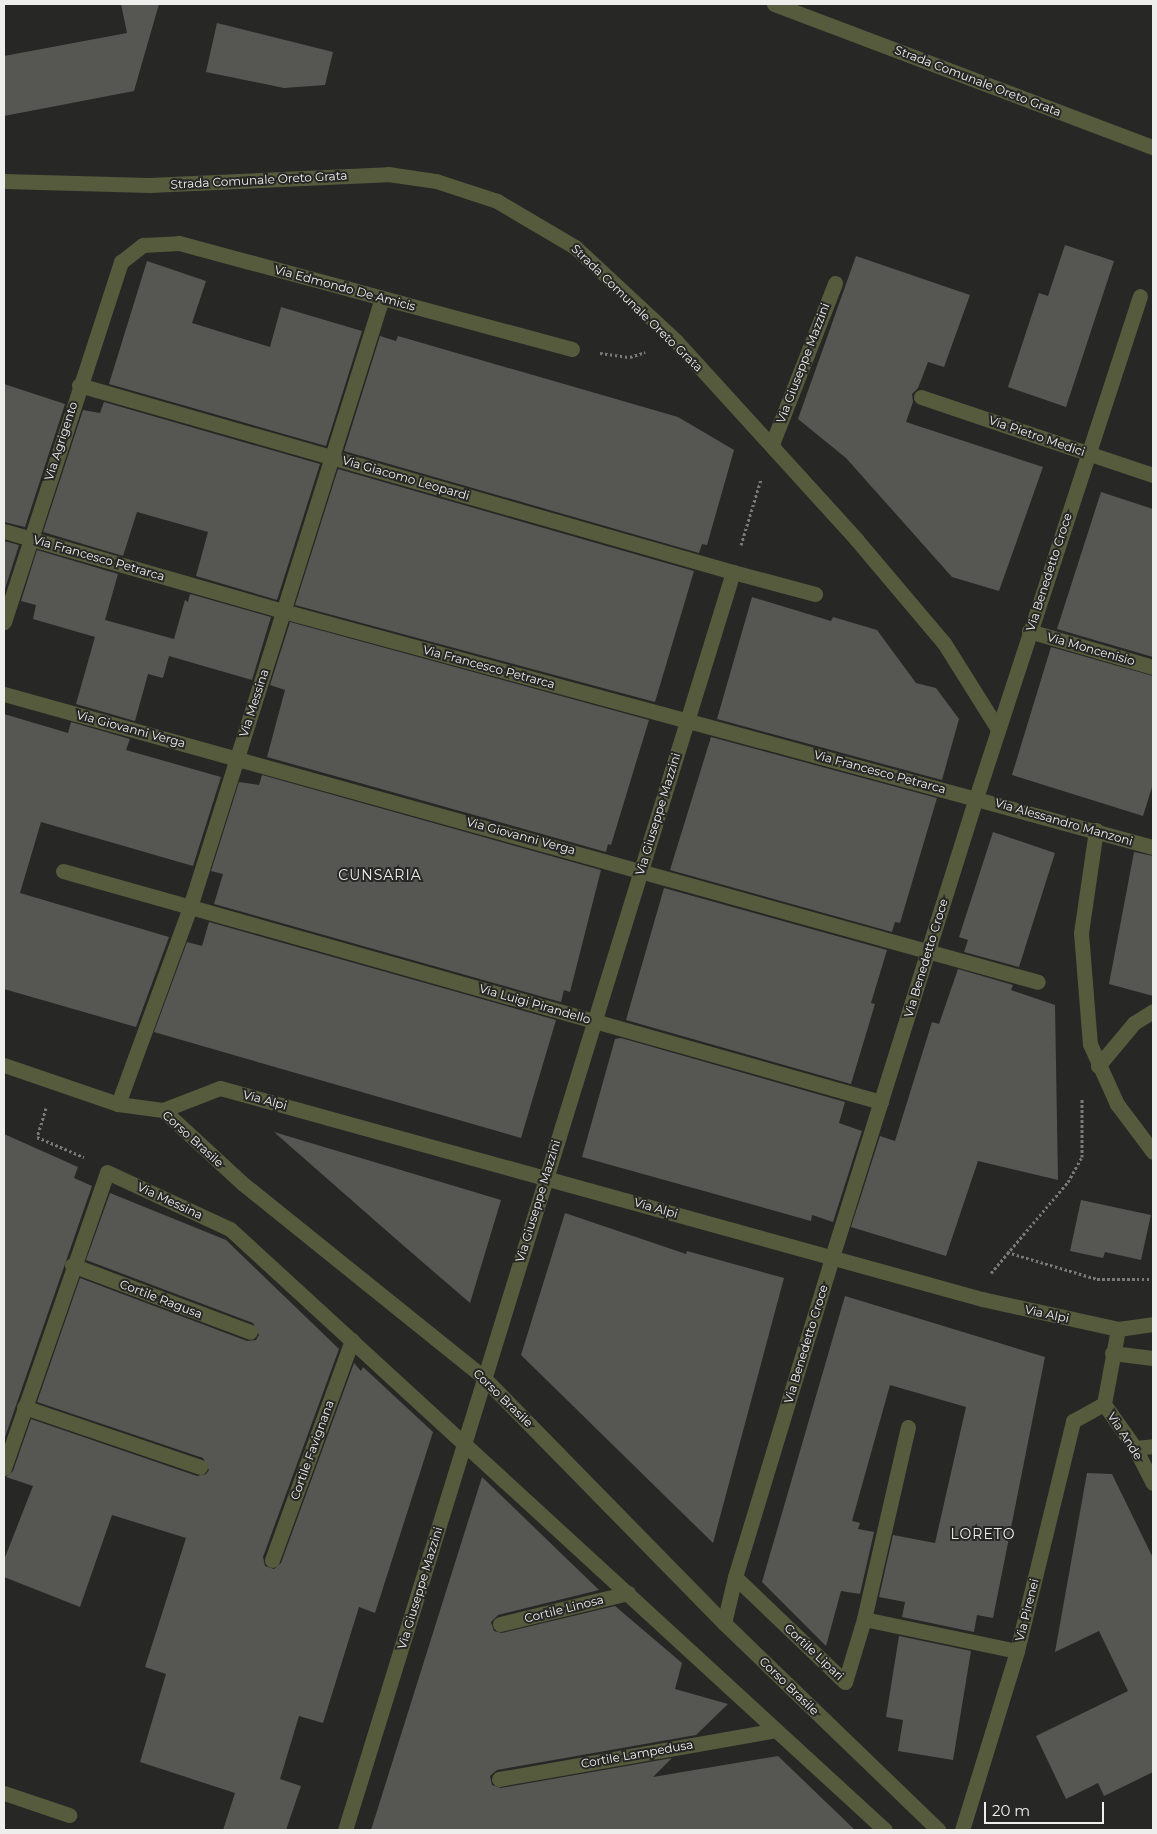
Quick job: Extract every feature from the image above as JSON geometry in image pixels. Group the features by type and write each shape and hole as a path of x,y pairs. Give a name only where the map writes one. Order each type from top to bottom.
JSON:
{"street":[{"name":"Strada Comunale Oreto Grata","path":"774,4 1153,147"},
{"name":"Strada Comunale Oreto Grata","path":"4,181 149,185 388,174 436,181 497,201 575,247 676,341 772,444 944,643 998,729"},
{"name":"Via Edmondo De Amicis","path":"121,262 143,245 178,243 572,349"},
{"name":"Via Agrigento","path":"4,622 78,385 121,262"},
{"name":"Via Giuseppe Mazzini","path":"772,444 835,283"},
{"name":"Via Benedetto Croce","path":"724,1623 735,1577 928,950 1029,631 1140,296"},
{"name":"Via Messina","path":"118,1104 190,907 382,298"},
{"name":"Via Giacomo Leopardi","path":"78,385 815,594"},
{"name":"Via Pietro Medici","path":"921,397 1153,474"},
{"name":"Via Francesco Petrarca","path":"4,531 283,611 976,798"},
{"name":"Via Giuseppe Mazzini","path":"345,1830 733,572"},
{"name":"Via Moncenisio","path":"1029,631 1153,667"},
{"name":"Via Giovanni Verga","path":"4,694 640,869 1038,982"},
{"name":"Via Alessandro Manzoni","path":"976,798 1153,847"},
{"path":"1096,830 1081,933 1090,1044 1098,1066 1117,1104 1153,1152"},
{"name":"Via Luigi Pirandello","path":"63,871 881,1102"},
{"path":"1098,1066 1134,1023 1153,1011"},
{"name":"Corso Brasile","path":"4,1065 118,1104 162,1110 242,1183 484,1377 724,1623 938,1830"},
{"name":"Via Alpi","path":"162,1110 220,1088 982,1299 1118,1329 1153,1324"},
{"name":"Via Messina","path":"107,1172 230,1229 464,1442"},
{"path":"4,1468 72,1265 107,1172"},
{"name":"Cortile Ragusa","path":"72,1265 250,1332"},
{"name":"Via Ande","path":"1118,1329 1104,1404 1135,1448 1153,1484"},
{"name":"Cortile Favignana","path":"272,1560 352,1340"},
{"path":"1112,1353 1153,1358"},
{"name":"Via Pirenei","path":"962,1830 1017,1651 1073,1421 1104,1404"},
{"path":"24,1407 200,1467"},
{"name":"Cortile Lipari","path":"735,1577 845,1682 864,1619 908,1427"},
{"path":"464,1442 885,1830"},
{"path":"1135,1448 1153,1446"},
{"name":"Cortile Linosa","path":"500,1624 628,1594"},
{"path":"864,1619 1017,1651"},
{"name":"Cortile Lampedusa","path":"499,1779 776,1730"},
{"path":"4,1793 68,1815"}],"path":[{"path":"572,349 630,357 676,341"},
{"path":"733,572 772,444"},
{"path":"982,1299 992,1270 1068,1182 1082,1157 1082,1093 1098,1066"},
{"path":"54,1082 37,1138 83,1157 107,1172"},
{"path":"1007,1252 1097,1279 1153,1279"}],"building":[{"path":"121,4 159,4 134,91 4,116 4,56 127,33"},
{"path":"217,23 333,52 325,85 284,88 206,72"},
{"path":"1065,245 1114,261 1066,407 1008,387 1039,293 1048,296"},
{"path":"856,256 970,295 944,367 928,362 918,388 912,394 913,402 906,422 1043,467 999,591 952,577 846,458 798,419"},
{"path":"147,261 206,281 192,323 270,347 281,307 362,331 326,446 109,384"},
{"path":"380,336 396,341 398,336 678,417 734,450 707,545 702,544 699,553 344,451"},
{"path":"4,384 65,404 25,527 4,522"},
{"path":"104,402 320,464 277,600 196,576 208,532 137,512 123,556 43,532 83,410 100,413"},
{"path":"338,469 694,571 655,702 295,605"},
{"path":"1101,492 1153,509 1153,657 1057,629"},
{"path":"4,541 19,545 4,592"},
{"path":"37,550 118,574 105,620 174,639 185,600 188,602 190,594 271,617 252,680 169,656 163,678 148,674 135,721 76,704 95,637 33,619 36,605 21,601"},
{"path":"752,597 831,621 833,617 877,630 916,683 936,688 959,719 942,780 717,719"},
{"path":"290,622 649,720 611,845 608,844 606,852 267,757 285,690 270,685"},
{"path":"1051,647 1153,676 1153,784 1143,816 1012,775"},
{"path":"4,714 68,733 71,722 130,739 126,750 221,777 193,866 41,822 20,893 169,937 136,1027 4,989"},
{"path":"711,737 937,798 900,923 895,922 892,932 670,870"},
{"path":"262,775 601,870 570,992 564,990 561,1002 214,904 223,874 211,871 239,782 259,785"},
{"path":"993,832 1055,853 1019,967 964,952 968,940 959,937"},
{"path":"1134,852 1153,856 1153,996 1109,984"},
{"path":"664,888 887,950 871,1003 875,1004 851,1084 626,1020"},
{"path":"209,922 556,1020 521,1138 154,1032 187,942 202,946"},
{"path":"958,969 1013,985 1011,990 1055,1005 1058,1180 978,1161 946,1256 851,1227 880,1136 895,1141 932,1022 939,1024"},
{"path":"621,1038 845,1102 839,1123 862,1131 833,1222 812,1215 811,1221 582,1157 615,1039"},
{"path":"274,1132 501,1200 470,1303 397,1240"},
{"path":"4,1134 78,1167 74,1178 92,1186 4,1440"},
{"path":"110,1193 226,1240 339,1349 263,1557 265,1566 274,1569 281,1563 354,1363 361,1371 363,1367 433,1432 375,1613 359,1607 323,1723 299,1716 280,1779 301,1786 286,1830 223,1830 235,1793 140,1762 166,1674 145,1667 186,1538 112,1515 80,1607 4,1577 4,1560 33,1486 6,1477 13,1471 31,1419 197,1476 206,1474 209,1470 203,1458 37,1402 80,1278 247,1341 256,1340 259,1335 253,1323 86,1260"},
{"path":"1081,1200 1151,1215 1141,1260 1105,1252 1103,1258 1070,1251"},
{"path":"565,1213 686,1254 687,1251 784,1278 713,1543 521,1355"},
{"path":"845,1296 1045,1357 993,1618 977,1615 974,1632 902,1617 905,1602 879,1597 893,1535 935,1543 966,1407 890,1385 852,1521 860,1523 858,1529 874,1532 860,1594 841,1591 826,1646 762,1582"},
{"path":"1087,1473 1112,1474 1153,1558 1153,1772 1104,1796 1098,1783 1066,1799 1036,1736 1128,1691 1099,1631 1055,1652"},
{"path":"482,1477 599,1590 498,1615 491,1622 494,1631 502,1633 615,1606 682,1663 675,1689 728,1704 696,1735 497,1770 490,1776 492,1785 501,1788 672,1758 653,1777 778,1756 855,1830 371,1830"},
{"path":"899,1636 971,1651 953,1760 898,1751 903,1720 886,1717"}],"district":[{"name":"CUNSARIA","path":"380,875"},
{"name":"LORETO","path":"983,1534"}]}
